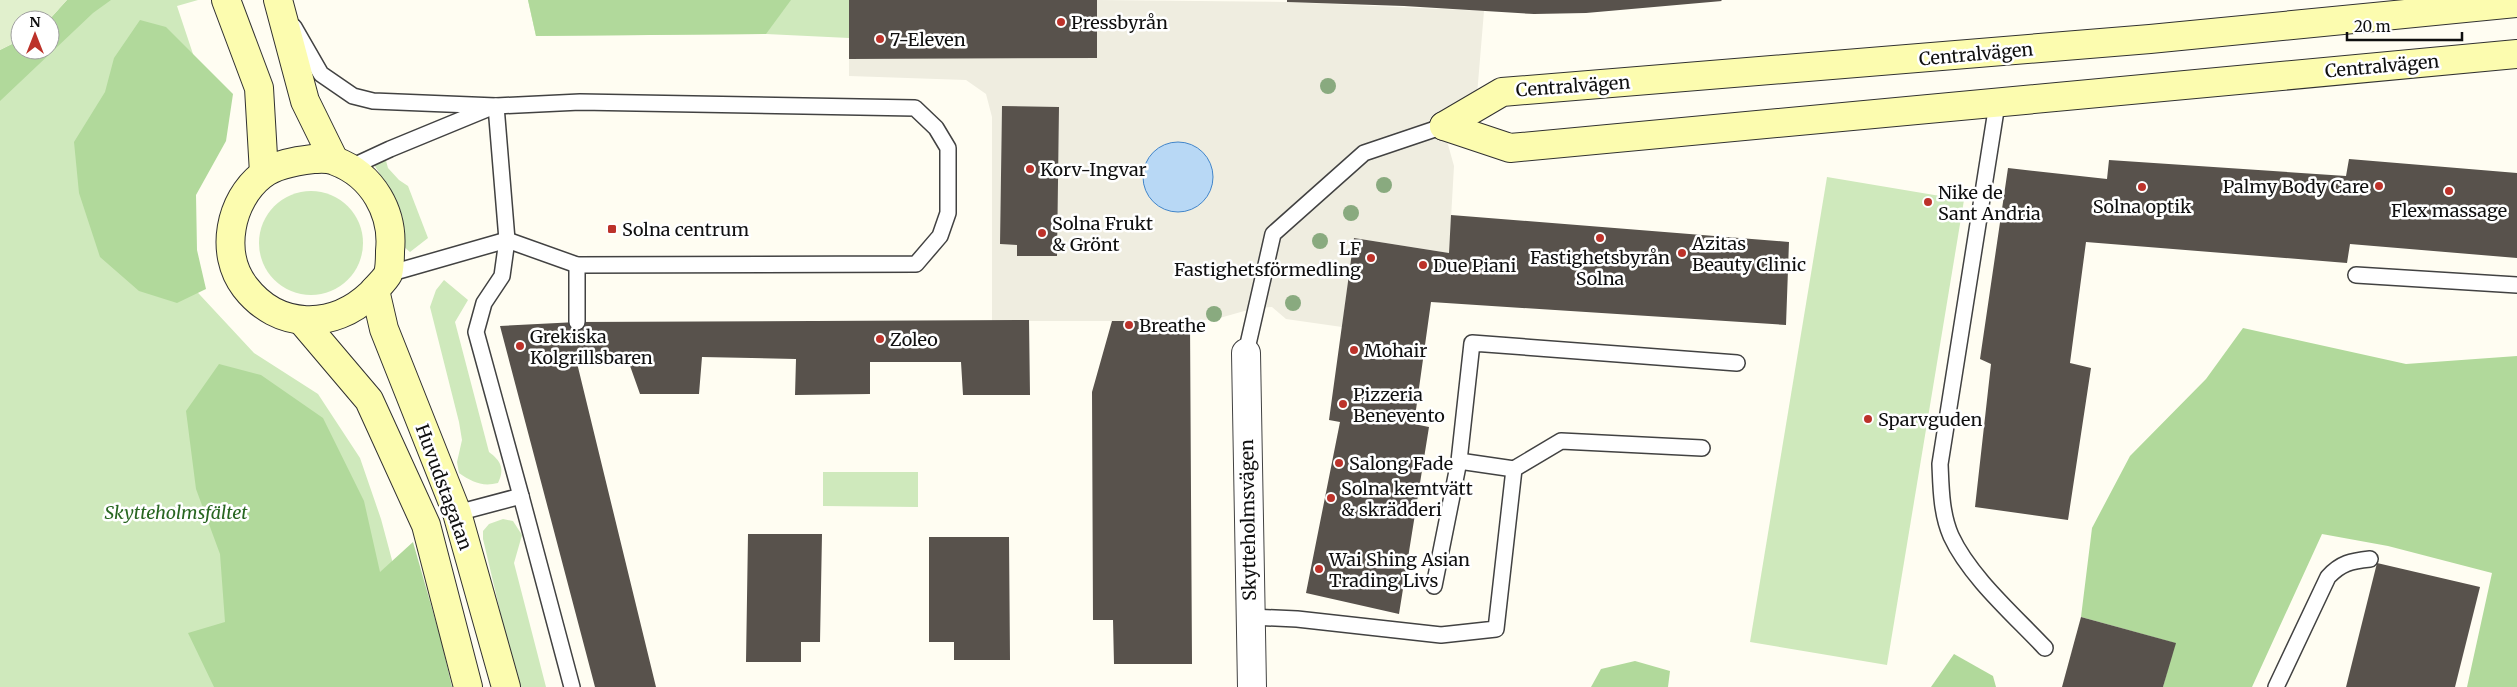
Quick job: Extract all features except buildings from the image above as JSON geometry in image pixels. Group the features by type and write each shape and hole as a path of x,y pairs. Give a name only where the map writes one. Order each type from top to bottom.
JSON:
{"street":[{"path":"226,0 259,88 264,173"},
{"name":"Huvudstagatan","path":"278,0 305,101 342,164 374,190 387,212 392,234 381,282 384,329 457,513 506,687"},
{"name":"Centralvägen","path":"1444,126 1502,92 2120,42 2517,3"},
{"name":"Centralvägen","path":"1444,126 1510,148 1997,104 2152,86 2517,54"},
{"path":"342,164 293,162 264,173 246,190 232,220 232,258 243,284 252,296 275,313 302,321 332,318 357,306 381,282"},
{"name":"Huvudstagatan","path":"302,321 369,400 426,525 468,687"},
{"name":"Skytteholmsvägen","path":"1246,353 1252,687"}],"lane":[{"path":"278,0 321,74 353,96 373,101 496,106 580,102 915,108 936,128 948,148 948,213 940,236 916,264 577,265 507,240 381,282"},
{"path":"1997,104 1940,464 1942,503 1950,535 1968,564 2045,648"},
{"path":"342,164 390,149 496,106"},
{"path":"496,106 507,240 502,276 484,303 476,332 572,687"},
{"name":"Centralvägen","path":"1246,353 1273,234 1364,153 1444,126"},
{"path":"577,265 577,322"},
{"path":"2356,275 2517,285"},
{"path":"1434,586 1459,461 1472,342 1737,362"},
{"path":"1459,461 1514,469 1561,441 1702,448"},
{"path":"1250,617 1297,619 1441,635 1496,629 1514,469"},
{"path":"457,513 521,496"},
{"path":"2276,687 2328,577 2338,566 2352,561 2370,559"}],"green space":[{"path":"0,0 67,0 58,10 10,10 10,45 0,50"},
{"name":"Skytteholmsfältet","path":"67,0 198,0 177,6 212,111 173,192 187,281 254,353 318,394 360,458 381,519 426,687 0,687 0,50 10,45 10,60 60,60 60,10 58,10"},
{"path":"67,0 111,0 93,13 60,44 60,10 58,10"},
{"path":"528,0 849,0 849,38 766,34 536,36"},
{"path":"528,0 791,0 766,34 536,36"},
{"path":"140,20 166,27 233,94 226,141 196,195 197,250 206,289 177,303 139,291 100,257 79,193 74,142 105,92 114,58"},
{"path":"10,45 10,60 43,60 0,101 0,50"},
{"path":"385,157 388,168 399,180 408,186 428,238 410,252 403,246 404,223 397,202 373,163"},
{"path":"1827,177 1964,200 1887,665 1750,642"},
{"path":"311,191 331,195 348,206 359,223 363,243 359,263 348,280 331,291 311,295 291,291 274,280 263,263 259,243 263,223 274,206 291,195"},
{"path":"444,280 468,300 455,322 489,452 501,466 498,483 477,483 459,473 457,462 462,440 459,422 430,307 436,290"},
{"path":"2243,328 2406,364 2517,356 2517,687 2467,687 2492,573 2388,546 2322,534 2252,687 2163,687 2175,643 2081,617 2092,528 2130,456 2206,379"},
{"path":"219,364 261,375 323,418 364,501 380,572 413,542 441,640 452,687 214,687 188,633 225,622 220,554 196,489 186,411"},
{"path":"823,472 918,472 918,507 823,506"},
{"path":"503,519 513,521 522,535 514,563 546,687 518,687 483,539 483,531 489,524"},
{"path":"1954,654 1993,676 1996,687 1931,687"},
{"path":"1635,661 1670,671 1668,687 1591,687 1601,669"}],"shaded area":[{"path":"1097,0 1287,2 1484,11 1477,95 1440,116 1454,166 1449,253 1354,238 1342,327 1286,319 1272,307 1255,308 1216,319 1190,321 992,321 992,117 986,94 966,80 849,76 849,59 1097,58","holes":["1002,107 1059,107 1056,256 1017,256 1017,245 1000,244"]}],"water":[{"path":"1178,142 1191,145 1203,152 1210,164 1213,177 1210,190 1203,202 1191,209 1178,212 1165,209 1153,202 1146,190 1143,177 1146,164 1153,152 1165,145"}],"place":[{"name":"Pressbyrån","path":"1061,22"},
{"name":"7-Eleven","path":"880,39"},
{"name":"Korv-Ingvar","path":"1030,169"},
{"name":"Palmy Body Care","path":"2379,186"},
{"name":"Solna optik","path":"2142,187"},
{"name":"Flex massage","path":"2449,191"},
{"name":"Nike de Sant Andria","path":"1928,202"},
{"name":"Solna centrum","path":"612,229"},
{"name":"Solna Frukt & Grönt","path":"1042,233"},
{"name":"Fastighetsbyrån Solna","path":"1600,238"},
{"name":"Azitas Beauty Clinic","path":"1682,253"},
{"name":"LF Fastighetsförmedling","path":"1371,258"},
{"name":"Due Piani","path":"1423,265"},
{"name":"Breathe","path":"1129,325"},
{"name":"Zoleo","path":"880,339"},
{"name":"Grekiska Kolgrillsbaren","path":"520,346"},
{"name":"Mohair","path":"1354,350"},
{"name":"Pizzeria Benevento","path":"1343,404"},
{"name":"Sparvguden","path":"1868,419"},
{"name":"Salong Fade","path":"1339,463"},
{"name":"Solna kemtvätt & skrädderi","path":"1331,498"},
{"name":"Wai Shing Asian Trading Livs","path":"1319,569"}]}
